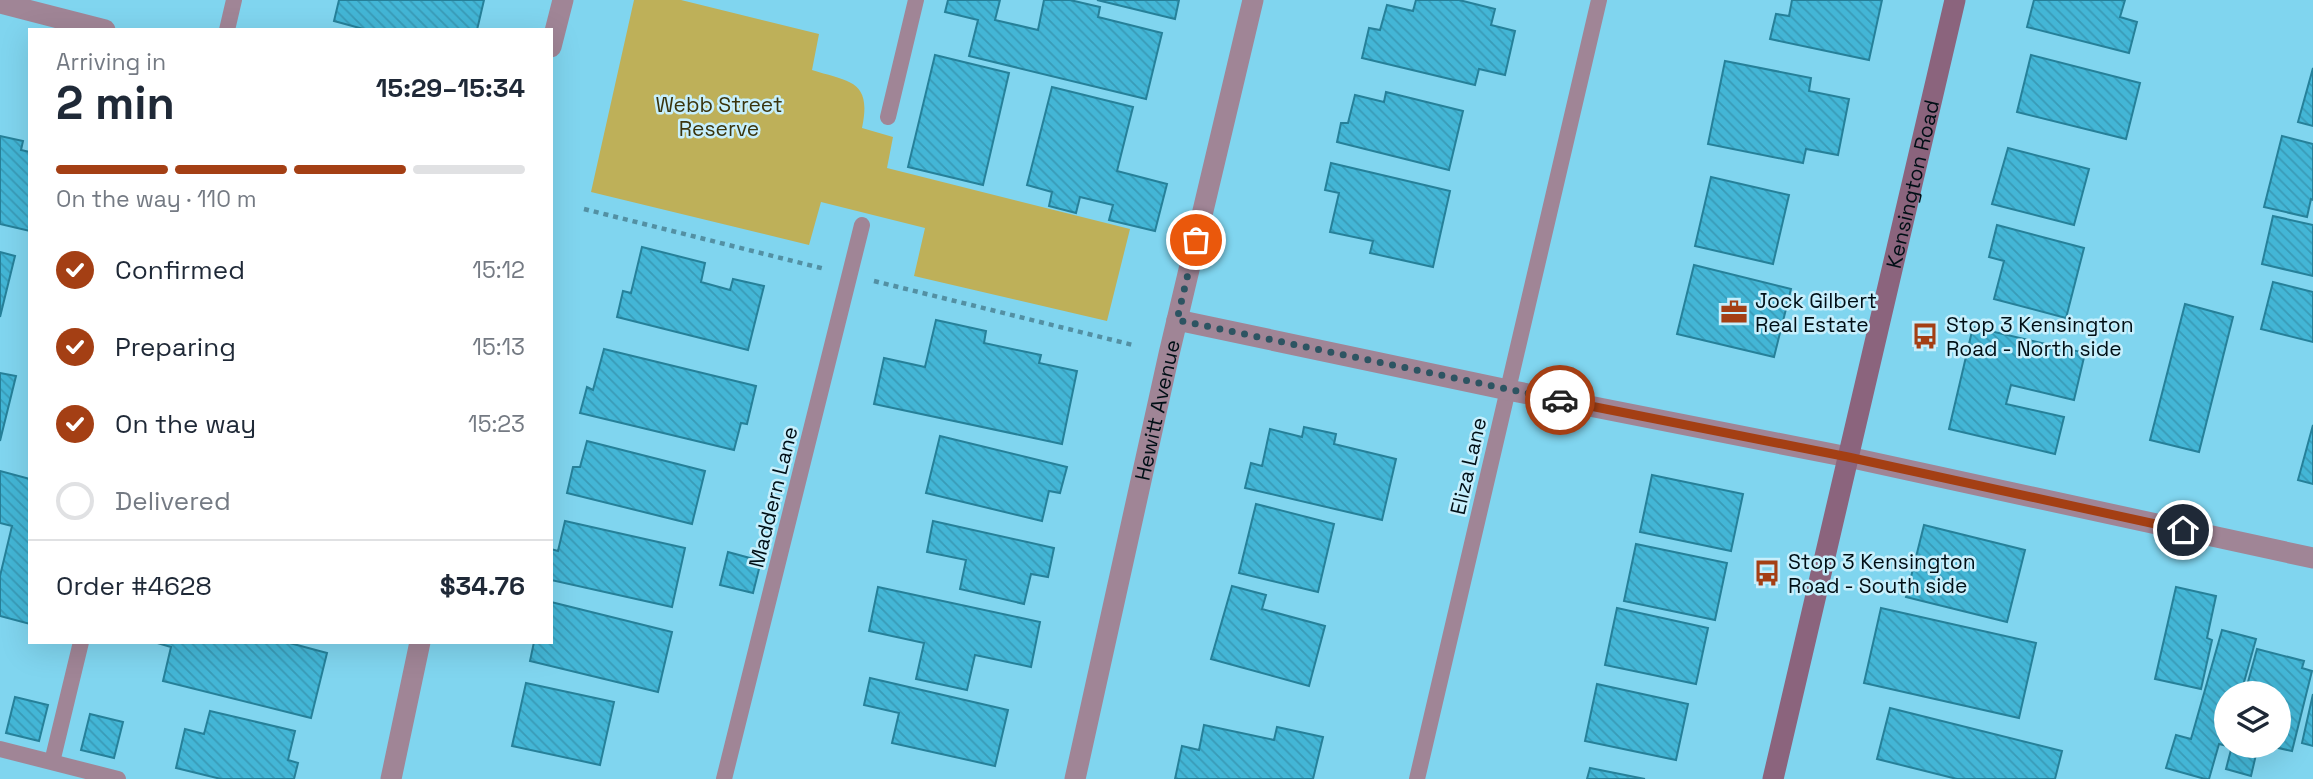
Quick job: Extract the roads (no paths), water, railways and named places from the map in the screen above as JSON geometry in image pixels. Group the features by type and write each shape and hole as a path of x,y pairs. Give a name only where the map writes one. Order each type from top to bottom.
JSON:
{"main road":[{"name":"Kensington Road","path":"1773,779 1955,0"}],"street":[{"path":"553,39 563,0"},
{"name":"Hewitt Avenue","path":"1075,779 1177,320 1253,0"},
{"path":"0,3 97,28"},
{"path":"1177,320 1508,390 1848,457 2313,558"},
{"path":"391,779 420,644"}],"lane":[{"path":"227,28 234,0"},
{"path":"888,117 916,0"},
{"name":"Eliza Lane","path":"1417,779 1599,0"},
{"name":"Maddern Lane","path":"724,779 862,225"},
{"path":"52,762 81,644"},
{"path":"0,749 118,779"}],"place":[{"name":"Jock Gilbert Real Estate","path":"1734,312"},
{"name":"Stop 3 Kensington Road - North side","path":"1925,336"},
{"name":"Stop 3 Kensington Road - South side","path":"1767,573"}],"park label":[{"name":"Webb Street Reserve","path":"719,116"}]}
